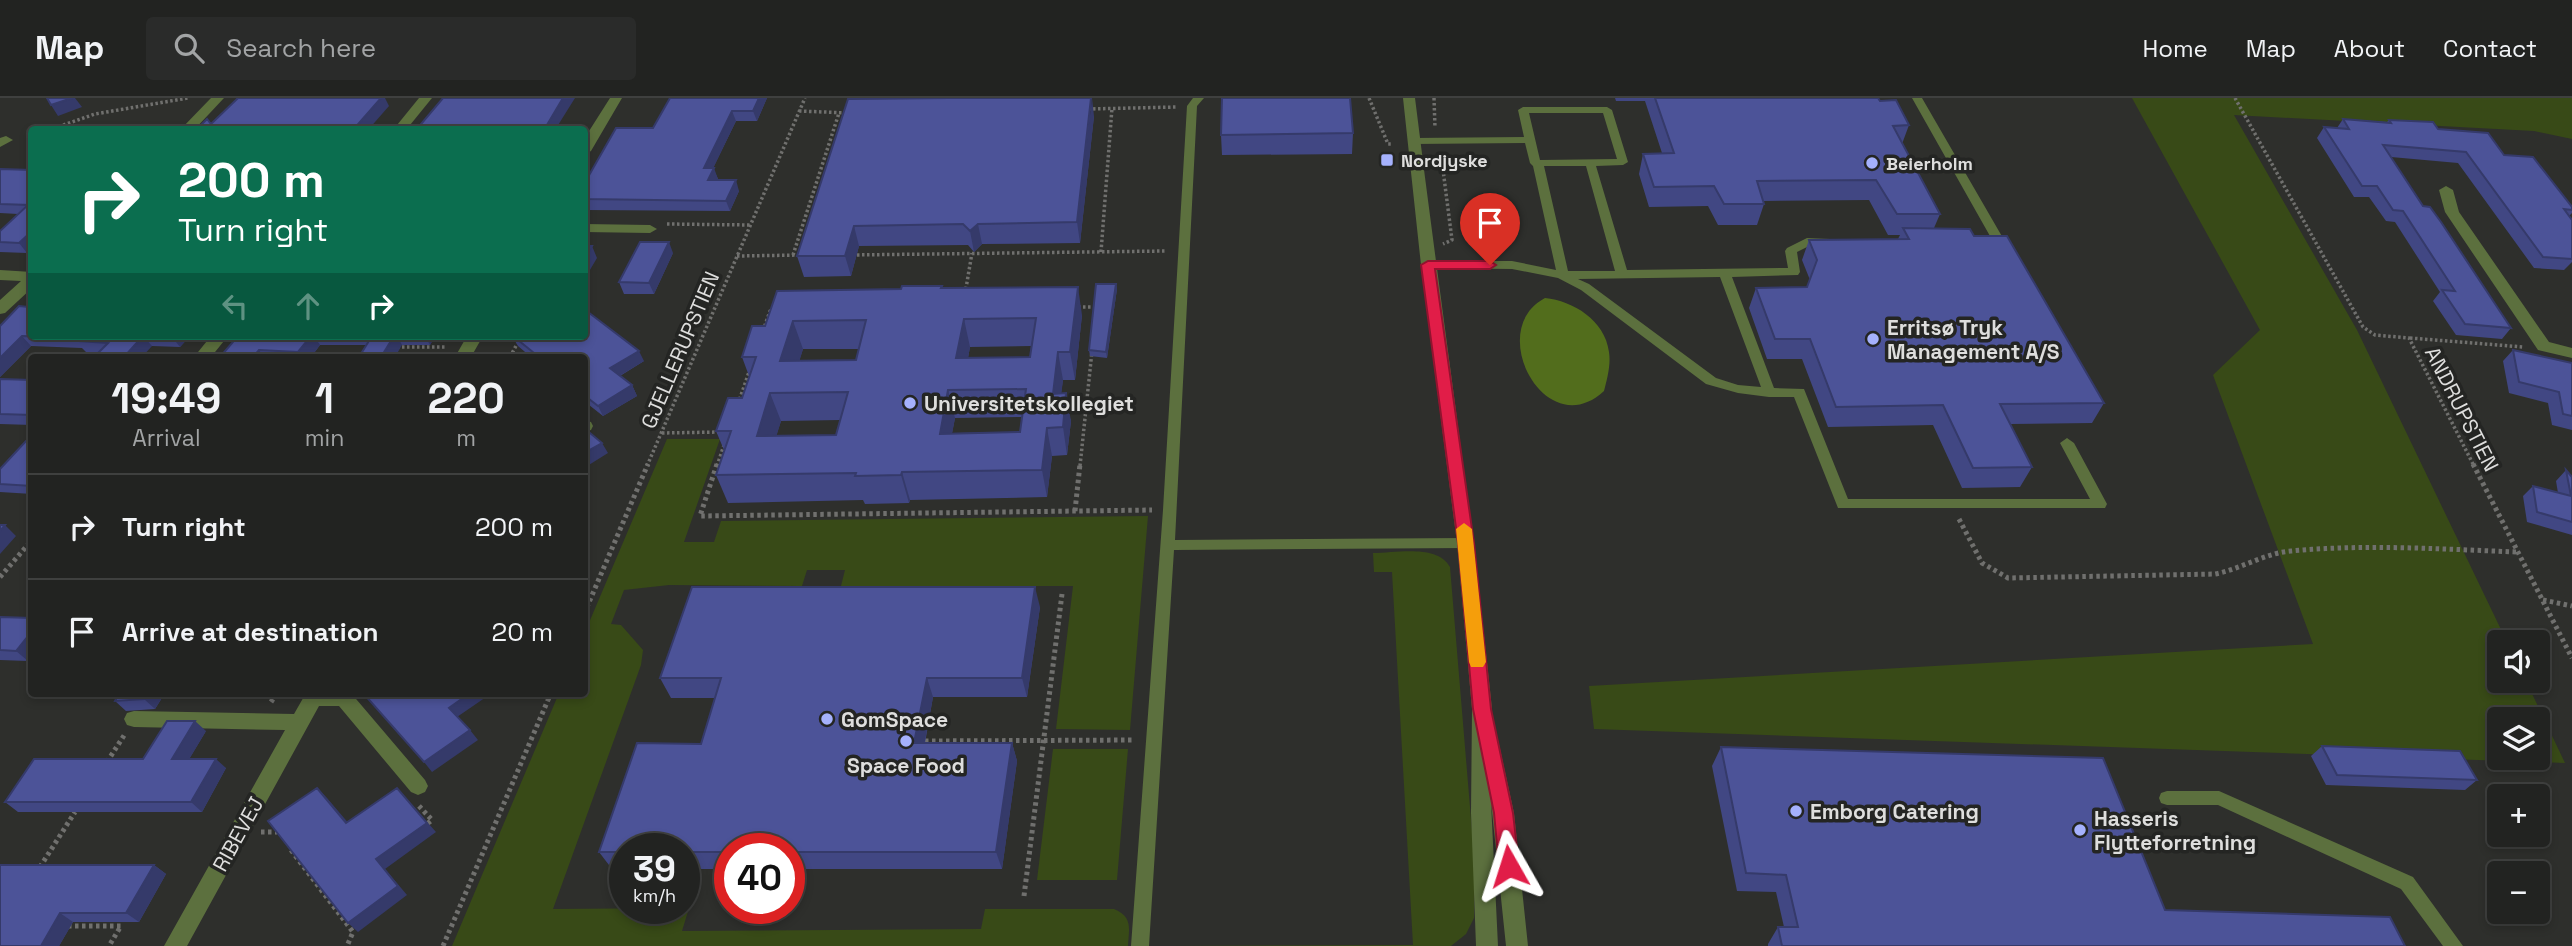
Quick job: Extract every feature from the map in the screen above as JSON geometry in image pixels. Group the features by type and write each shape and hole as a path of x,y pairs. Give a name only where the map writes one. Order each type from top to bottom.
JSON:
{"street":[{"path":"190,126 218,98"},
{"path":"402,126 426,98"},
{"path":"588,144 616,98"},
{"path":"1409,98 1427,258 1466,543 1482,709 1504,813 1517,946"},
{"path":"2446,190 2452,212 2544,346 2572,353"},
{"path":"588,228 650,229"},
{"path":"0,275 28,278"},
{"path":"0,309 28,282"},
{"path":"205,354 217,340"},
{"name":"RIBEVEJ","path":"175,946 314,697"},
{"name":"RIBEVEJ","path":"334,697 344,698 417,794"},
{"path":"1482,709 1480,813 1487,946"},
{"path":"134,719 300,722"}],"lane":[{"path":"1521,98 1563,268 1561,275"},
{"path":"1571,98 1574,110"},
{"path":"1917,98 2009,259"},
{"path":"1140,946 1195,102"},
{"path":"1523,110 1607,110 1623,162 1538,163"},
{"path":"1413,141 1530,140"},
{"path":"1590,162 1622,273"},
{"path":"1985,240 1999,240"},
{"path":"1427,258 1513,265 1561,275 1794,272 1791,251 1807,242 1834,242"},
{"path":"1725,273 1769,393"},
{"path":"1561,275 1585,287 1711,381 1738,389 1769,393 1799,392 1843,504 2100,504 2067,443"},
{"path":"1168,545 1466,543"},
{"path":"2167,798 2219,798 2407,883 2454,946"}],"path":[{"path":"60,126 94,114 188,98"},
{"name":"GJELLERUPSTIEN","path":"588,605 804,98"},
{"path":"1370,98 1388,144 1392,144"},
{"path":"1427,258 1452,240 1435,128 1434,98"},
{"name":"ANDRUPSTIEN","path":"2235,98 2362,327 2375,335 2409,338 2572,658"},
{"path":"1084,109 1195,102"},
{"path":"1101,252 1112,108"},
{"path":"799,111 852,113"},
{"path":"793,256 839,113"},
{"path":"650,229 663,224 750,225"},
{"path":"848,255 1184,251"},
{"path":"964,298 972,253"},
{"path":"737,256 807,255"},
{"path":"1070,307 1097,307 1095,320"},
{"path":"762,335 770,311 784,311"},
{"path":"2409,338 2522,347 2544,346"},
{"path":"512,354 522,340"},
{"path":"390,347 469,347"},
{"path":"1075,511 1092,348"},
{"path":"737,408 753,359"},
{"path":"662,433 729,432 700,516 1170,510"},
{"path":"1951,504 1982,564 1991,573 2008,578 2215,574 2288,551 2411,548 2517,552"},
{"path":"0,576 28,544"},
{"path":"1024,896 1062,594"},
{"path":"2543,600 2572,606"},
{"path":"443,946 549,697"},
{"path":"925,741 1154,740"},
{"path":"417,794 432,820 422,828"},
{"path":"35,874 75,812"},
{"path":"239,832 277,832 354,932 347,946"},
{"path":"55,926 121,926 109,946"}],"shaded area":[{"path":"2132,98 2572,98 2572,139 2534,131 2234,115 2357,330 2501,630 2487,630 2487,693 2532,693 2538,707 2487,707 2487,760 1594,729 1589,686 2313,644 2213,375 2260,330"},
{"path":"1545,298 1566,303 1586,314 1601,330 1606,341 1609,362 1604,391 1582,404 1562,404 1544,394 1530,377 1522,356 1520,334 1528,313"},
{"path":"667,439 720,439 684,542 714,542 721,521 1148,516 1130,730 1056,729 1073,586 841,586 845,570 807,570 802,586 669,585 624,590 611,624 621,625 643,650 641,665 553,909 609,909 609,924 684,924 682,931 981,929 985,909 1114,909 1127,919 1128,946 452,946 557,697 588,697 588,625"},
{"path":"1426,552 1444,560 1450,567 1474,855 1474,918 1466,934 1451,946 1171,946 1413,945 1392,572 1374,572 1373,553"},
{"path":"2550,731 2565,763 2550,762"},
{"path":"1053,749 1128,749 1117,880 1037,880"}],"building":[{"path":"47,98 72,98 51,105"},
{"path":"238,98 381,98 356,126 200,126 207,119 211,124"},
{"path":"443,98 563,98 546,126 419,126"},
{"path":"670,98 759,98 753,111 732,111 704,168 714,168 708,180 736,180 726,201 588,199 588,177 616,128 653,128"},
{"path":"1091,98 1077,222 978,224 970,231 963,224 854,226 845,256 797,256 848,99"},
{"path":"1222,98 1350,98 1353,133 1221,135"},
{"name":"Beierholm","path":"1655,98 1896,100 1909,125 1893,126 1940,214 1897,214 1876,180 1757,181 1764,204 1724,204 1714,186 1654,187 1643,154 1674,153"},
{"path":"2343,119 2391,123 2389,120 2433,122 2438,129 2488,133 2504,155 2533,157 2572,207 2572,210 2564,209 2572,220 2572,259 2543,257 2466,152 2383,145 2423,206 2430,207 2441,222 2511,328 2465,324 2442,290 2455,291 2403,211 2393,210 2377,186 2362,186 2324,127 2349,129"},
{"path":"0,169 28,170 28,205 0,204"},
{"path":"28,205 28,235 19,243 0,242 0,231"},
{"path":"1903,228 1970,229 1974,236 2007,236 2104,403 2000,404 2032,467 1973,468 1943,405 1836,407 1810,339 1775,339 1756,288 1807,287 1817,260 1809,240 1909,239"},
{"path":"640,242 669,242 649,283 619,282"},
{"path":"1096,284 1116,284 1106,352 1089,350"},
{"path":"902,286 1078,287 1070,352 1058,352 1053,394 1066,393 1063,427 1047,428 1042,470 902,472 901,475 855,476 856,473 716,475 731,431 716,431 728,398 742,398 756,357 742,357 752,326 765,326 777,291 901,289","holes":["1036,318 1030,357 956,358 964,319","866,320 856,360 780,361 793,321","1026,389 1020,432 940,434 948,390","848,392 836,435 757,436 770,393"]},
{"path":"19,306 28,307 28,336 22,336 0,358 0,326"},
{"path":"588,312 639,351 610,368 632,385 598,406 588,398 588,354 535,354 518,340 588,340"},
{"path":"139,340 127,354 97,354 108,343 77,341"},
{"path":"235,340 308,340 298,352 259,350 256,354 223,354"},
{"path":"370,340 392,340 383,354 361,354"},
{"path":"2513,350 2572,363 2572,416 2563,414 2559,392 2519,382"},
{"path":"0,379 28,380 28,415 0,414"},
{"path":"588,431 602,443 588,451"},
{"path":"28,441 28,486 0,484 0,469"},
{"path":"2566,470 2572,477 2572,522 2537,512 2533,486 2571,496"},
{"name":"GomSpace","path":"692,587 1035,587 1022,678 927,678 914,743 1012,743 996,852 805,852 805,833 714,833 714,852 700,852 700,833 609,833 609,852 599,852 637,743 701,744 721,678 660,678"},
{"path":"0,617 28,618 28,636 16,651 0,650"},
{"path":"117,697 145,697 144,699 115,701"},
{"path":"367,697 464,697 449,708 470,730 424,762"},
{"path":"167,721 195,721 172,759 216,759 191,802 5,802 34,759 143,759"},
{"path":"2322,746 2460,751 2477,780 2337,775"},
{"path":"1721,747 2103,758 2165,910 2390,917 2405,946 1782,946 1778,927 1798,927 1786,875 1746,873"},
{"path":"317,788 346,823 397,788 427,823 376,859 398,886 348,923 268,821"},
{"path":"0,865 154,865 126,913 60,913 41,946 0,946"}],"slow traffic":[{"path":"1464,529 1477,662"}],"place":[{"name":"Nordjyske","path":"1387,160"},
{"name":"Beierholm","path":"1872,163"},
{"name":"Erritsø Tryk Management A/S","path":"1873,339"},
{"name":"Universitetskollegiet","path":"910,403"},
{"name":"GomSpace","path":"827,719"},
{"name":"Space Food","path":"906,741"},
{"name":"Emborg Catering","path":"1796,811"},
{"name":"Hasseris Flytteforretning","path":"2080,830"}],"route":[{"path":"1490,265 1428,265 1466,543 1482,709 1504,813 1509,866"}]}
